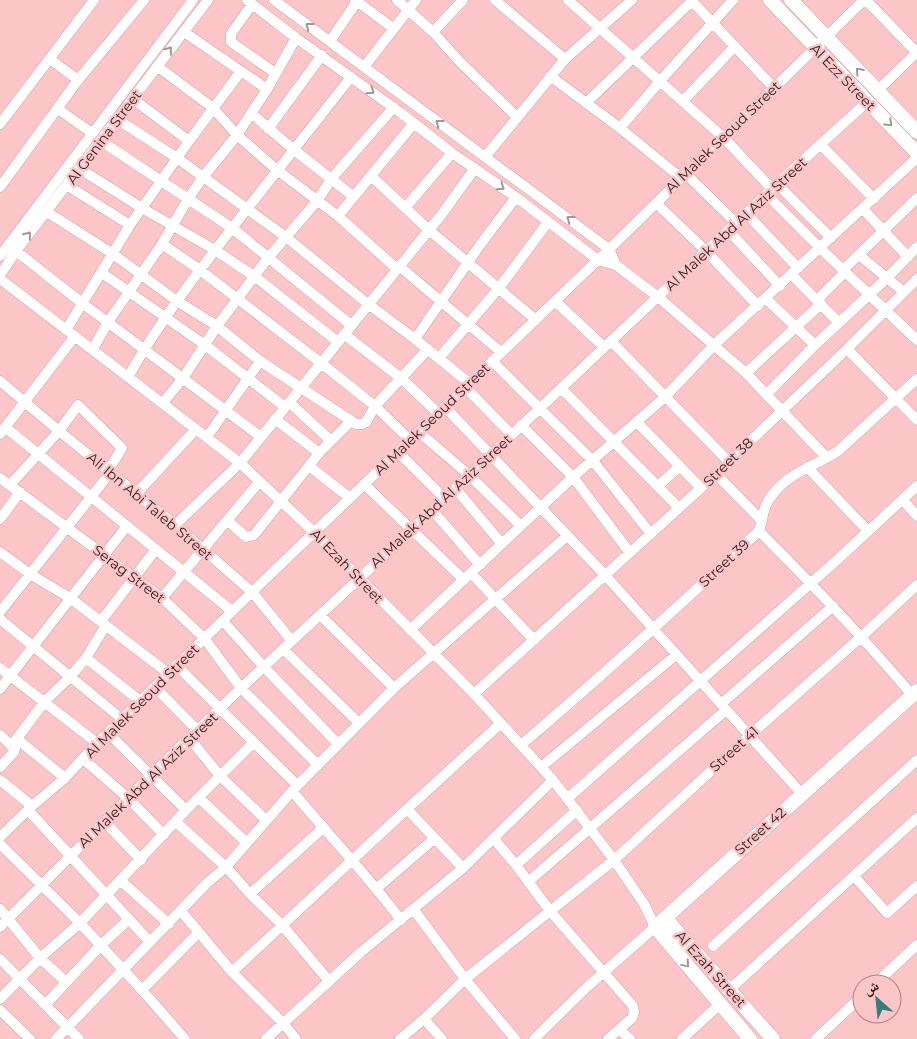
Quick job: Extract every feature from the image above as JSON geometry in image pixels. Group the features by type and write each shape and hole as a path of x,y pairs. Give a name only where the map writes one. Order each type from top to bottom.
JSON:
{"main road":[{"name":"Al Ezz Street","path":"770,0 917,153"},
{"name":"Al Ezz Street","path":"791,0 917,132"},
{"name":"Street 42","path":"660,922 914,693"},
{"name":"Al Ezah Street","path":"660,922 730,989 772,1039"},
{"name":"Al Ezah Street","path":"660,922 720,1004 750,1039"}],"street":[{"path":"0,124 94,0"},
{"path":"0,187 78,80 144,0"},
{"name":"Al Genina Street","path":"0,275 12,248 94,131 193,0"},
{"name":"Al Genina Street","path":"0,256 12,248 47,212 208,0"},
{"path":"274,0 609,249 616,265"},
{"path":"330,41 356,0 393,28"},
{"path":"397,0 410,9 460,62 517,117"},
{"path":"364,67 416,0"},
{"path":"433,32 463,0"},
{"path":"495,0 565,59"},
{"path":"568,0 724,138 772,189 820,248 917,340"},
{"path":"485,157 565,59 632,0"},
{"path":"586,103 691,0 774,88"},
{"path":"620,128 733,0"},
{"path":"865,0 917,52 877,91"},
{"name":"Al Malek Seoud Street","path":"0,837 65,778 97,743 176,665 536,320 865,0"},
{"path":"275,73 231,42 231,34 249,2 452,153 516,197 598,260 616,265 658,297 746,373 827,458"},
{"path":"184,32 267,89"},
{"path":"92,349 108,322 162,244 188,199 237,135 267,89 296,38"},
{"path":"684,101 735,46"},
{"path":"268,129 322,55"},
{"path":"50,59 78,80"},
{"path":"157,66 213,108 237,135 278,170 338,216 501,352"},
{"path":"232,612 38,454 3,430 70,333 82,303 130,225 189,140 241,71"},
{"path":"550,76 684,176 732,227 780,286"},
{"path":"128,377 144,349 200,270 351,77"},
{"path":"132,99 189,140"},
{"name":"Al Malek Abd Al Aziz Street","path":"0,927 150,776 241,688 746,213 867,102"},
{"path":"163,403 183,378 217,326 268,258 317,201 332,178 394,108"},
{"path":"58,109 94,131 161,181 232,228 351,325"},
{"path":"250,113 354,196"},
{"path":"117,118 177,158 286,237 368,304 415,338 467,385 512,435"},
{"path":"338,216 414,123"},
{"path":"821,145 874,199"},
{"path":"405,208 452,153"},
{"path":"410,630 573,477 665,397 714,345 917,158"},
{"path":"175,524 240,463 429,230 475,168"},
{"path":"80,169 142,208 215,250 402,379 442,410 490,455 605,575 802,794"},
{"path":"371,176 429,230 536,320"},
{"path":"68,186 130,225"},
{"path":"772,189 831,238"},
{"path":"415,338 516,197"},
{"path":"746,373 797,328 844,271 917,198"},
{"path":"656,203 762,302 797,328 815,345"},
{"path":"863,208 908,257"},
{"path":"47,212 113,254 177,301 217,326 260,361 350,422 358,425 365,423 375,406 428,349"},
{"path":"746,213 819,302 839,323"},
{"path":"439,358 499,288 548,222"},
{"path":"162,244 200,270 321,363 375,406 410,440"},
{"path":"767,394 917,247"},
{"path":"12,248 261,437"},
{"path":"859,255 904,292"},
{"path":"102,273 287,405 330,440"},
{"name":"Al Ezah Street","path":"0,279 240,463 314,532 474,694 553,780 614,860 644,904 660,922"},
{"name":"Street 38","path":"474,694 729,462 917,279"},
{"path":"555,301 608,344 665,397 729,462"},
{"path":"847,349 917,420"},
{"path":"207,438 260,361"},
{"path":"492,361 593,461 651,534"},
{"name":"Street 39","path":"521,744 594,682 758,531 768,502 785,481 838,451 917,380"},
{"name":"Ali Ibn Abi Taleb Street","path":"0,381 175,524 252,592 292,641"},
{"path":"562,388 679,508"},
{"path":"0,612 109,472 122,448 78,405 59,431 10,485"},
{"path":"275,419 319,453"},
{"path":"227,520 244,536 251,537 330,440 350,422"},
{"path":"637,422 701,488"},
{"path":"521,426 573,477 630,553"},
{"path":"136,494 196,429"},
{"path":"419,432 469,475 521,526"},
{"path":"398,452 444,498"},
{"path":"309,466 350,498"},
{"path":"658,486 680,466"},
{"path":"807,467 868,531"},
{"path":"716,474 761,520"},
{"name":"Serag Street","path":"0,478 162,598 204,638 241,688 318,765"},
{"path":"162,598 260,481"},
{"path":"364,484 411,530 495,598 534,640"},
{"path":"568,798 812,583 917,486"},
{"path":"455,488 502,544"},
{"path":"0,519 20,492"},
{"path":"903,500 917,516"},
{"path":"432,510 480,565"},
{"path":"0,689 126,527"},
{"path":"758,531 812,583 914,693"},
{"path":"56,1039 207,883 226,867 294,788 394,688 567,536"},
{"path":"0,767 14,752 16,744 45,701 71,676 86,658 104,623 134,577 156,550"},
{"path":"0,552 30,574 70,598 168,673"},
{"name":"Street 41","path":"400,1039 424,1019 465,979 614,860 749,736 862,637 917,585"},
{"path":"528,882 590,829 833,606"},
{"path":"320,615 394,688"},
{"path":"0,619 122,719"},
{"path":"223,620 264,667 338,744"},
{"path":"283,649 360,723"},
{"path":"541,767 676,655"},
{"path":"86,658 140,701"},
{"path":"176,665 254,742 294,788 323,828 377,888 401,920"},
{"path":"0,668 97,743"},
{"path":"155,687 198,731"},
{"path":"232,972 500,724"},
{"path":"108,733 186,810"},
{"path":"0,735 65,778"},
{"path":"190,739 220,776 266,820"},
{"path":"0,999 40,958 80,923 186,810 254,742"},
{"path":"84,759 128,798 164,835"},
{"path":"713,946 917,760"},
{"path":"0,780 30,808 150,942"},
{"path":"266,1039 329,982 464,868 553,780"},
{"path":"199,798 246,842"},
{"path":"406,809 464,868"},
{"path":"516,865 577,810"},
{"path":"730,989 917,818"},
{"path":"105,822 140,860"},
{"path":"176,822 226,867 282,925 329,982"},
{"path":"250,894 323,828"},
{"path":"377,888 435,838"},
{"path":"494,839 550,911 629,1000 634,1009 632,1018 608,1039"},
{"path":"0,844 80,923 184,1039"},
{"path":"854,876 888,913 916,889"},
{"path":"120,880 169,924"},
{"path":"0,909 40,958 66,982"},
{"path":"414,910 465,979 515,1039"},
{"path":"180,911 232,972 284,1024 296,1039"},
{"path":"46,1004 100,946 129,919"},
{"name":"Street 42","path":"534,1039 587,986 660,922"},
{"path":"142,990 198,933"},
{"path":"886,974 917,945"},
{"path":"0,959 79,1039"},
{"path":"682,1039 720,1004"},
{"path":"816,1039 852,1005"},
{"path":"0,1010 30,1039"},
{"path":"424,1019 442,1039"},
{"path":"619,1029 630,1039"}]}
